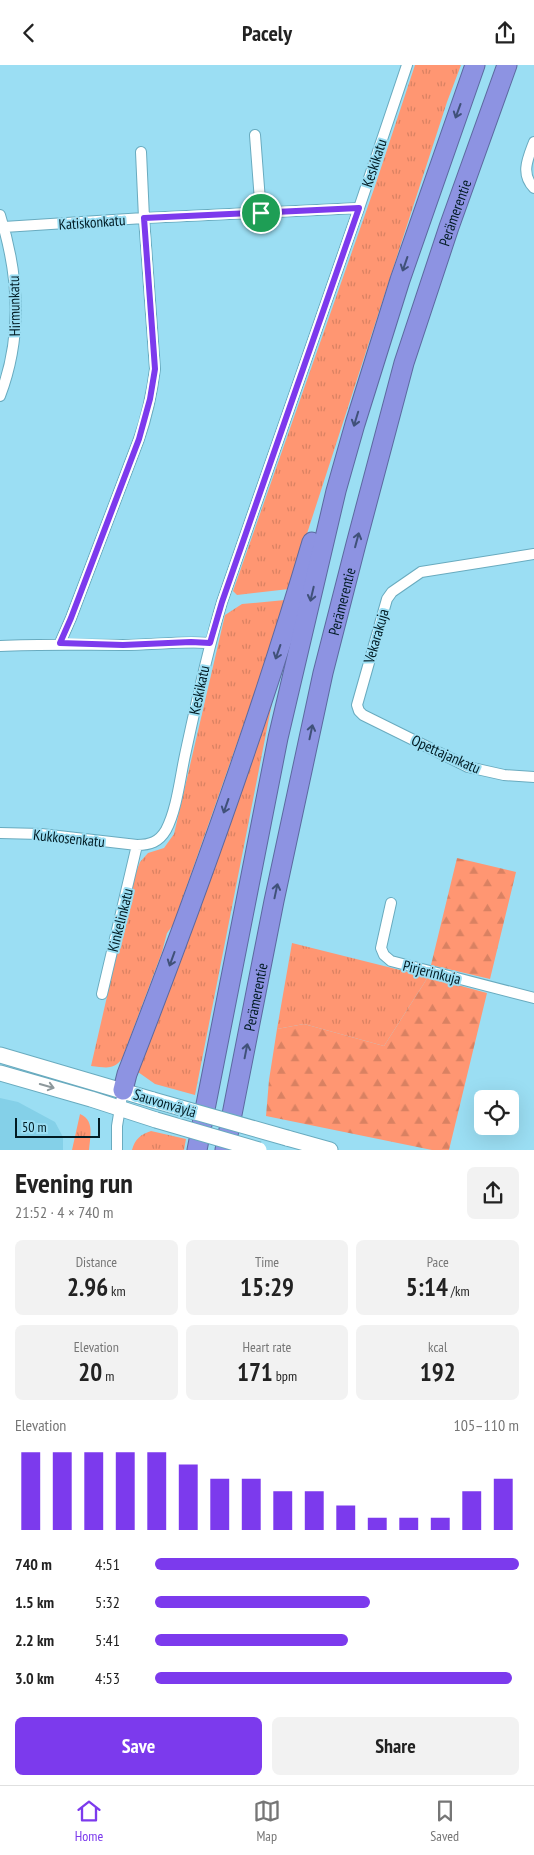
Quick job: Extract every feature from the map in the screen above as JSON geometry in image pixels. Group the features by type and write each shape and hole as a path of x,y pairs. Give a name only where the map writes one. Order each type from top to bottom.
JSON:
{"highway":[{"name":"Perämerentie","path":"197,1150 278,738 336,491 403,271 476,65"},
{"name":"Perämerentie","path":"225,1150 241,1077 274,901 321,683 356,544 404,363 449,227 507,65"},
{"path":"122,1099 127,1075 170,964 288,623 317,526 336,491"},
{"path":"240,1150 244,1120 241,1077"}],"main road":[{"name":"Sauvonväylä","path":"0,1055 122,1099 156,1120 259,1150"},
{"name":"Sauvonväylä","path":"0,1073 122,1099 153,1100 330,1150"}],"street":[{"name":"Keskikatu","path":"138,845 154,843 167,828 210,643 222,602 407,65"},
{"path":"255,135 261,213"},
{"path":"532,186 525,171 534,142"},
{"path":"60,643 139,439 150,399 155,369 141,152"},
{"name":"Katiskonkatu","path":"4,227 144,218 359,208"},
{"name":"Hirmunkatu","path":"0,215 13,268 16,326 10,367 0,396"},
{"name":"Vekarakuja","path":"363,715 359,711 358,698 387,599 392,592 421,572 534,554"},
{"path":"0,646 60,643 123,645 210,643"},
{"name":"Opettajankatu","path":"363,715 468,767 487,773 534,777"},
{"name":"Kukkosenkatu","path":"0,833 41,834 138,845"},
{"name":"Kinkelinkatu","path":"102,994 138,845"},
{"name":"Pirjerinkuja","path":"391,903 381,948 384,955 391,961 534,998"},
{"path":"117,1150 122,1099"}],"shaded area":[{"path":"0,1098 18,1102 55,1122 63,1137 63,1150 0,1150"}],"green space":[{"path":"415,65 461,65 447,102 289,589 237,595 233,591 375,186"},
{"path":"285,600 268,655 173,925 167,933 162,952 122,1059 111,1067 91,1066 135,875 140,862 148,853 164,848 174,834 225,615 242,604"},
{"path":"268,702 272,703 195,1095 155,1084 138,1072 189,934"},
{"path":"457,858 516,872 490,979 431,965"},
{"path":"292,943 428,977 384,1046 304,1024 277,1029"},
{"path":"428,977 487,993 449,1150 432,1150 266,1116 269,1080 277,1029 304,1024 384,1046"},
{"path":"80,1114 88,1120 90,1125 89,1150 72,1150"},
{"path":"151,1131 186,1139 184,1150 132,1150 138,1138"}],"route":[{"path":"359,208 222,602 210,643 123,645 60,643 139,439 150,399 155,369 144,218 261,213 359,208"}]}
